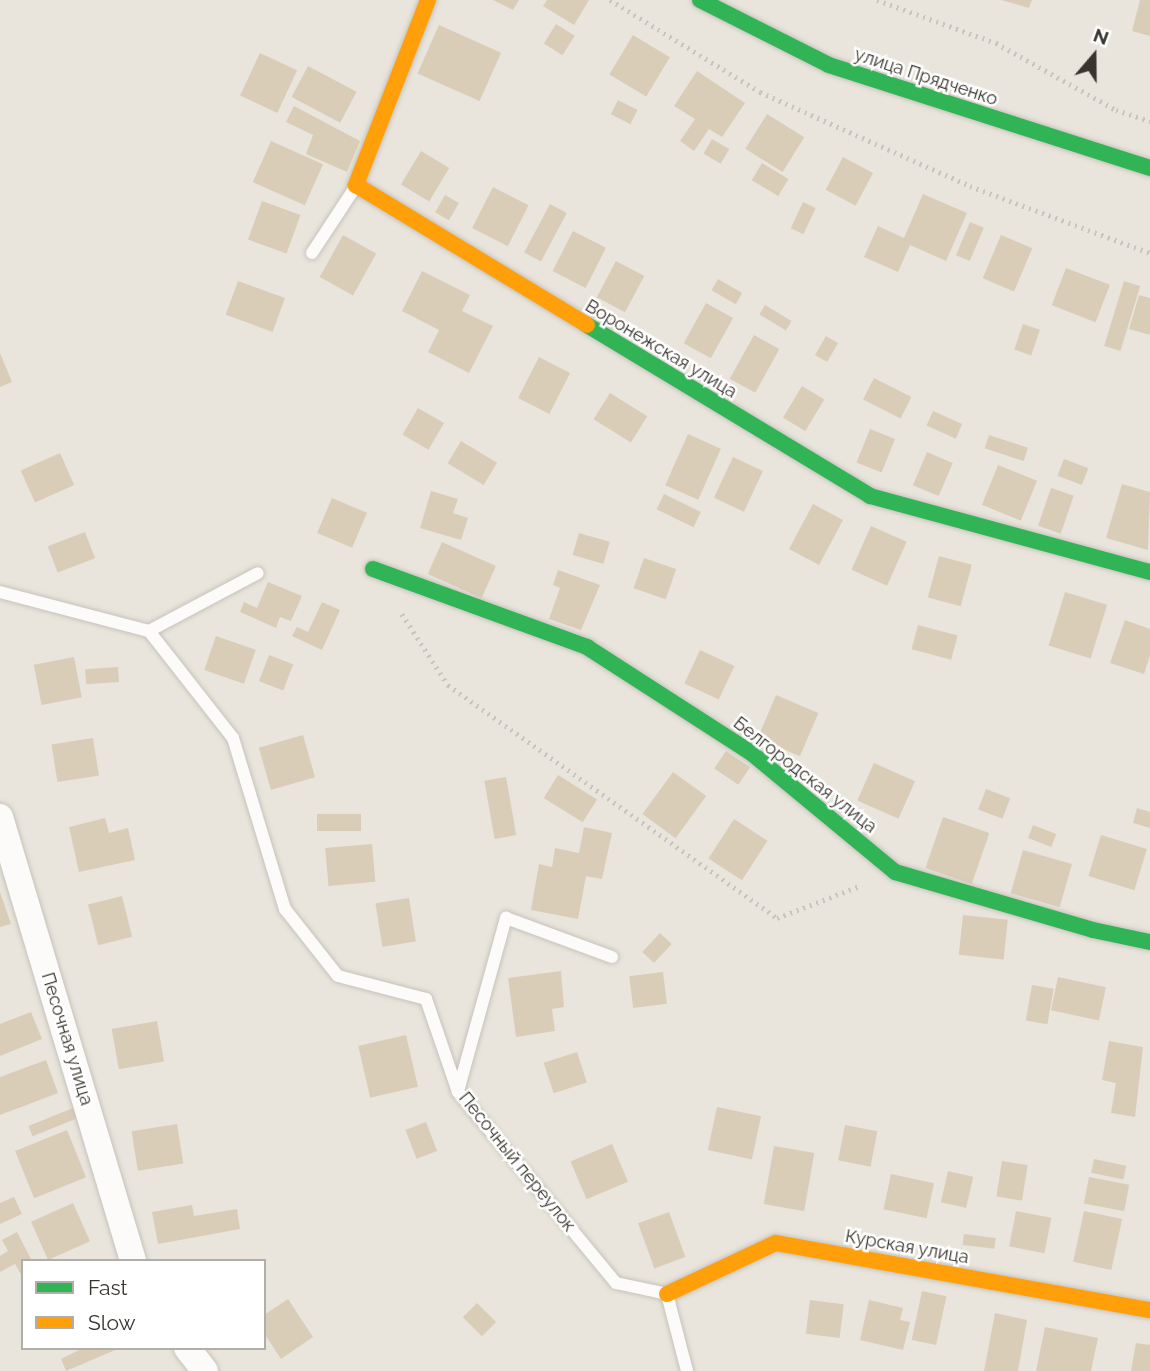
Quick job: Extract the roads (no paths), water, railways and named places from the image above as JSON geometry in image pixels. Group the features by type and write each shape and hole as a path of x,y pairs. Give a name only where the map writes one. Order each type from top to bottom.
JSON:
{"street":[{"path":"356,185 428,0"},
{"name":"улица Прядченко","path":"700,0 829,65 1150,168"},
{"name":"Воронежская улица","path":"356,185 870,496 1150,572"},
{"name":"Белгородская улица","path":"373,569 587,647 750,752 895,872 1093,930 1150,942"},
{"name":"Песочная улица","path":"0,817 132,1259"},
{"name":"Курская улица","path":"667,1294 776,1243 1150,1310"},
{"path":"189,1350 205,1371"}],"lane":[{"path":"312,253 356,185"},
{"path":"0,592 149,631 258,573"},
{"name":"Песочный переулок","path":"149,631 233,738 285,909 338,976 426,999 458,1092 616,1283 667,1294"},
{"path":"458,1092 506,918 612,957"},
{"path":"667,1294 687,1371"}]}
